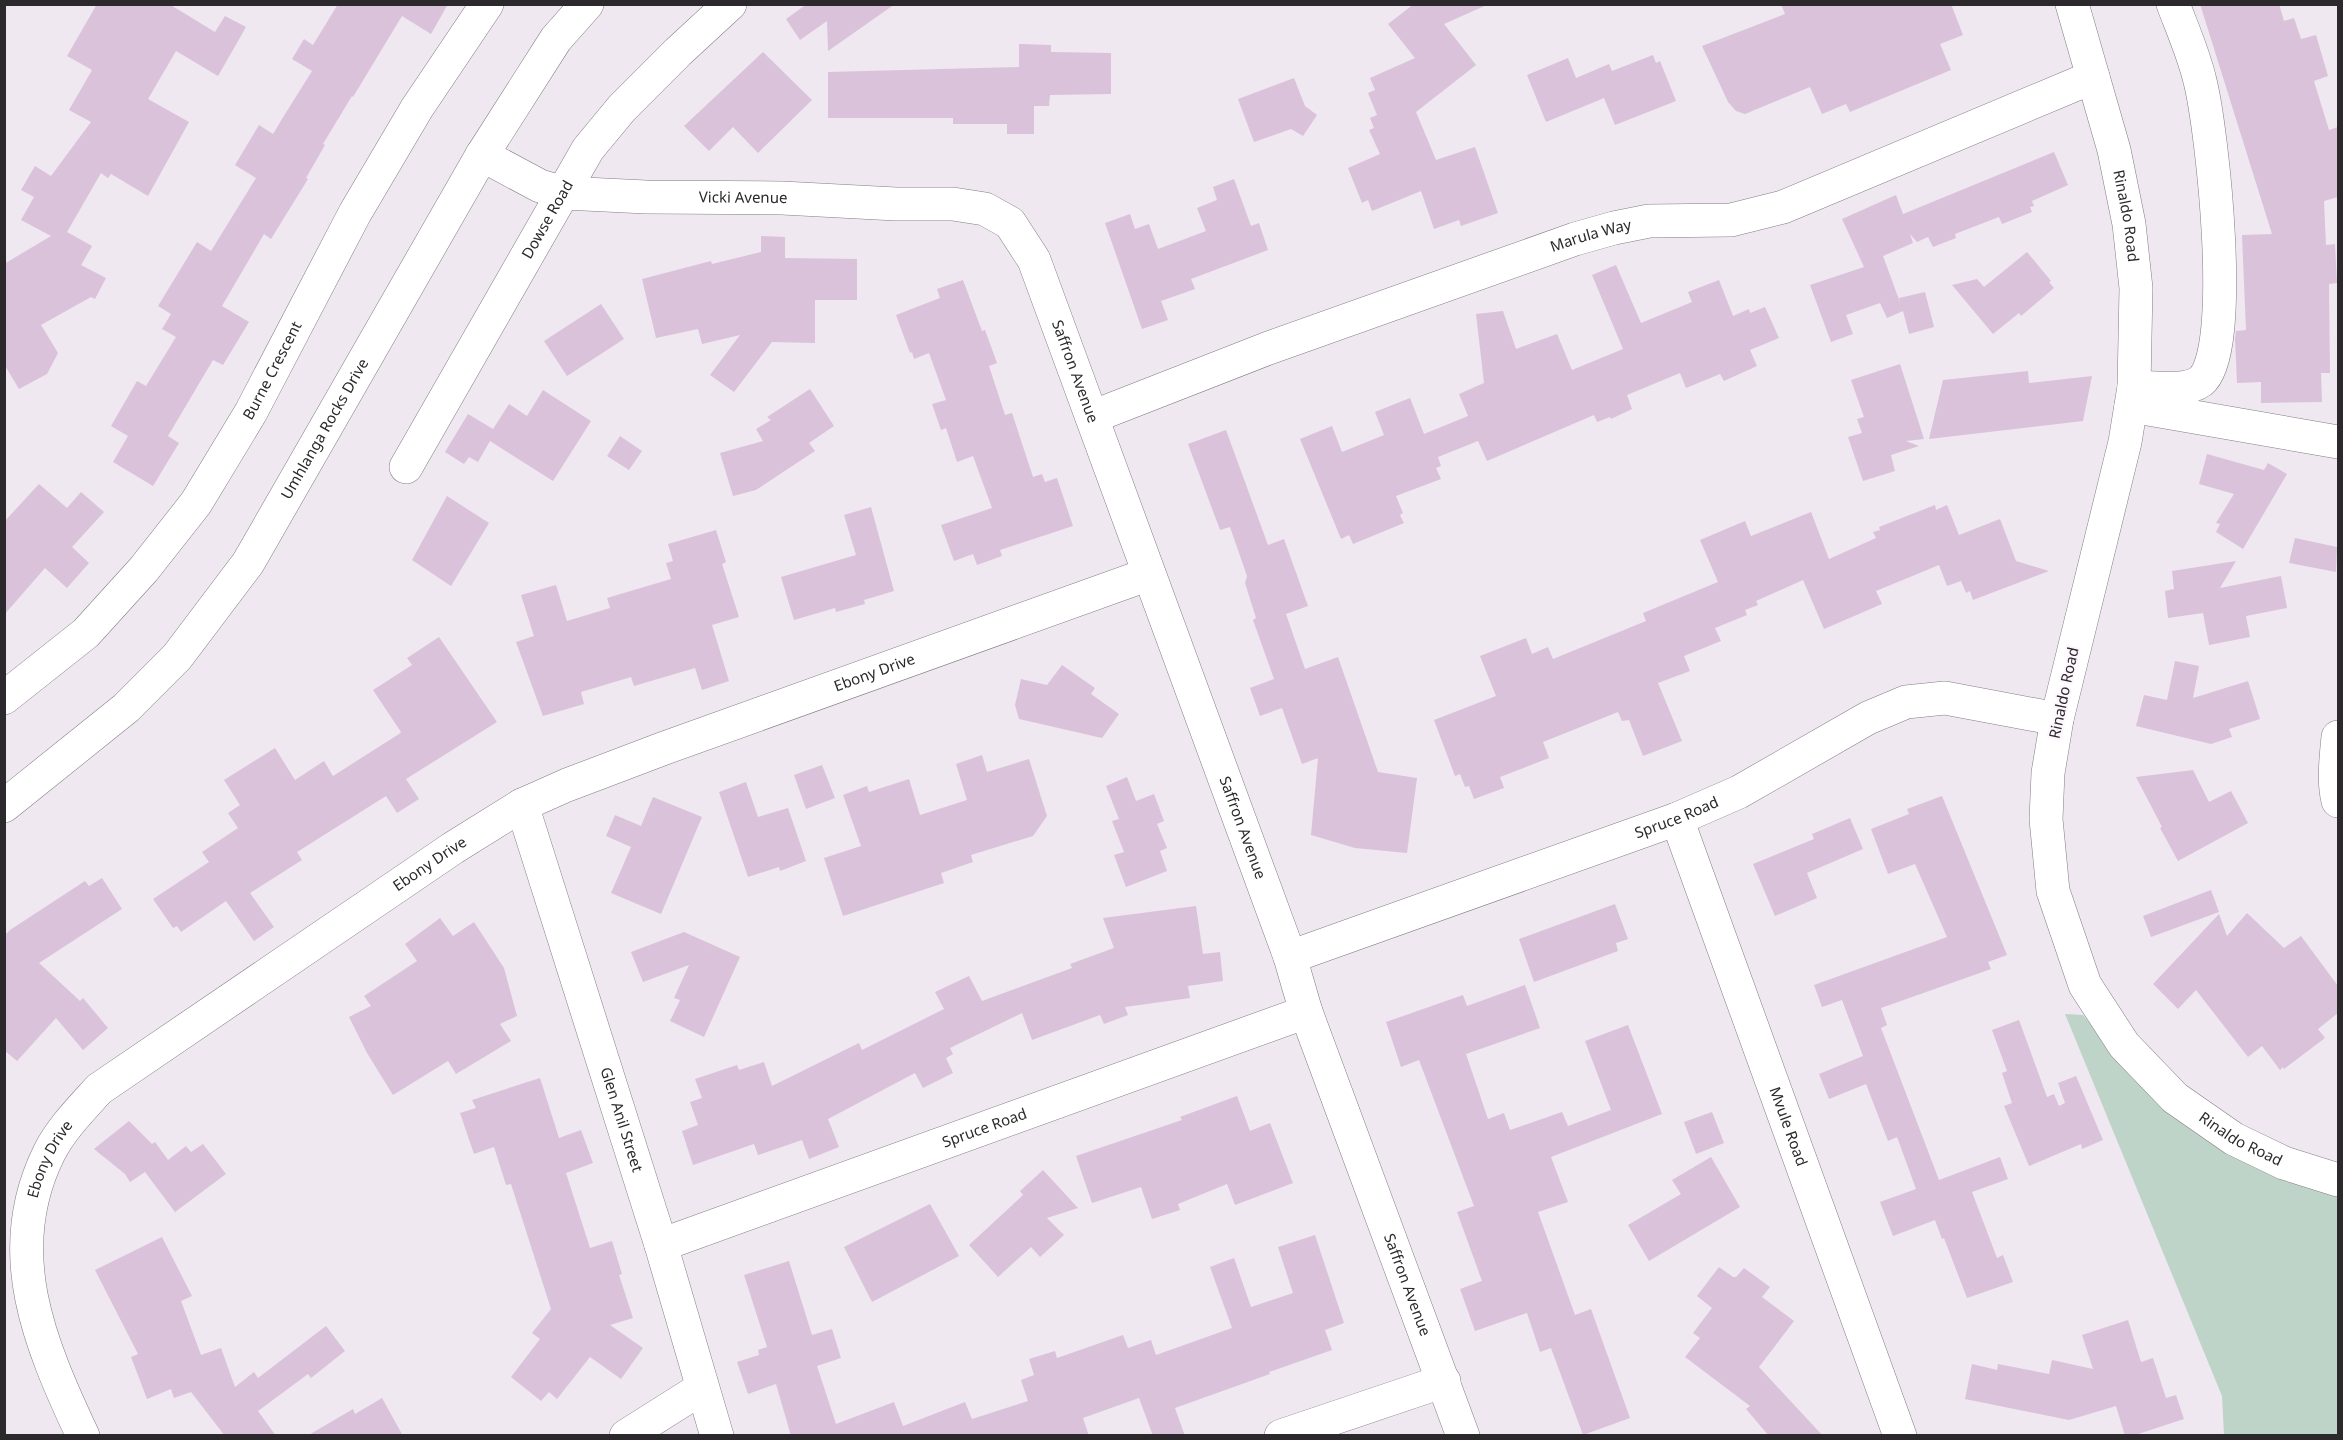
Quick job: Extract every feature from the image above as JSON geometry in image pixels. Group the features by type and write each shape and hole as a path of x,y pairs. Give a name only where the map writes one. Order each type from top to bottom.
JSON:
{"street":[{"name":"Burne Crescent","path":"4,698 86,633 144,569 196,504 251,412 355,213 417,108 487,4"},
{"name":"Umhlanga Rocks Drive","path":"4,806 126,708 177,657 248,563 482,155 556,39 587,4"},
{"name":"Dowse Road","path":"406,467 588,149 622,108 730,4"},
{"name":"Rinaldo Road","path":"2072,4 2114,150 2129,224 2136,288 2133,396 2125,442 2057,719 2048,773 2046,819 2053,891 2085,985 2124,1045 2175,1098 2234,1139 2284,1163 2338,1180"},
{"path":"2133,396 2185,387 2200,382 2212,366 2217,322 2220,258 2207,111 2193,56 2173,4"},
{"name":"Marula Way","path":"1092,417 1266,349 1575,239 1649,221 1731,220 1783,207 2093,77"},
{"name":"Vicki Avenue","path":"482,155 540,186 564,193 953,204 985,209 1010,223"},
{"name":"Saffron Avenue","path":"1010,223 1034,260 1290,957 1306,1012 1463,1436"},
{"path":"2133,396 2338,442"},
{"name":"Ebony Drive","path":"82,1436 37,1324 27,1280 24,1251 26,1227 38,1176 50,1151 69,1123 99,1089 453,848 522,805 651,753 1149,574"},
{"name":"Spruce Road","path":"1290,957 1677,819 1739,792 1868,718 1906,702 1945,698 2057,719"},
{"path":"2338,737 2336,760 2338,801"},
{"name":"Glen Anil Street","path":"522,805 661,1245 717,1436"},
{"name":"Mvule Road","path":"1677,819 1900,1436"},
{"name":"Spruce Road","path":"661,1245 1306,1012"},
{"path":"1281,1436 1444,1381"},
{"path":"626,1436 702,1388"}],"green space":[{"path":"2065,1014 2083,1015 2140,1085 2269,1155 2338,1172 2338,1435 2224,1435 2222,1396"}],"building":[{"path":"97,4 169,4 215,32 225,16 246,27 218,76 176,51 148,99 189,122 148,196 111,174 108,178 101,173 67,232 92,246 81,265 106,278 95,299 91,297 41,325 58,353 47,374 19,389 4,364 4,264 51,236 21,220 34,197 21,190 35,166 51,176 91,122 69,110 92,70 67,56"},
{"path":"338,4 448,4 431,34 402,16 323,144 325,145 306,178 308,179 271,239 264,234 222,306 249,322 223,365 213,360 168,436 179,443 153,486 113,462 128,436 111,426 137,381 146,386 176,337 162,329 171,314 158,306 197,242 211,251 256,178 235,165 259,125 273,134 312,71 292,59 304,39 313,45"},
{"path":"807,4 895,4 828,51 827,21 800,40 786,19"},
{"path":"1414,4 1489,4 1444,24 1476,65 1416,112 1436,160 1475,147 1498,213 1461,226 1459,220 1434,229 1421,191 1372,211 1368,200 1362,203 1348,168 1380,154 1369,130 1374,128 1370,118 1377,115 1368,93 1375,90 1370,78 1415,58 1388,24"},
{"path":"1781,4 1951,4 1963,35 1940,44 1951,70 1850,112 1846,104 1822,114 1810,87 1745,114 1736,111 1728,102 1702,46 1785,14"},
{"path":"2200,4 2279,4 2284,21 2294,18 2301,39 2316,35 2328,76 2314,81 2329,130 2338,127 2338,197 2324,201 2326,245 2335,244 2337,283 2329,284 2330,373 2321,373 2322,402 2261,403 2261,382 2237,383 2236,331 2246,330 2242,235 2272,234"},
{"path":"1019,44 1051,45 1051,52 1111,53 1111,94 1050,95 1049,106 1034,106 1034,134 1007,134 1007,124 953,124 953,118 828,118 828,72 1019,67"},
{"path":"763,52 812,100 758,153 733,127 709,151 684,126"},
{"path":"1653,55 1656,63 1660,61 1676,101 1615,125 1604,98 1546,122 1527,75 1568,58 1576,78 1609,64 1612,71"},
{"path":"1294,78 1305,106 1317,115 1303,136 1291,129 1254,142 1238,99"},
{"path":"2054,152 2068,185 2032,201 2034,206 2030,207 2032,212 2002,224 1999,217 1955,234 1956,238 1933,247 1928,237 1917,242 1910,234 1913,243 1883,256 1901,305 1899,298 1925,292 1934,327 1909,334 1903,311 1887,318 1880,303 1846,315 1853,334 1831,342 1810,285 1864,267 1842,219 1896,195 1903,214"},
{"path":"1234,179 1251,226 1259,223 1268,250 1191,279 1195,289 1161,301 1168,320 1142,329 1105,223 1130,214 1135,229 1149,224 1158,249 1206,231 1197,208 1217,200 1213,187"},
{"path":"761,236 785,237 785,258 857,259 857,300 815,300 815,343 772,342 734,392 710,375 740,335 702,344 698,329 656,338 642,279 711,261 712,264 761,252"},
{"path":"2027,252 2051,281 2049,282 2054,288 2021,316 2019,313 1993,334 1952,285 1977,279 1984,287"},
{"path":"1616,265 1641,323 1692,302 1688,292 1719,280 1733,316 1749,309 1750,313 1765,307 1779,338 1750,350 1757,366 1724,381 1720,374 1686,388 1680,373 1627,395 1632,409 1611,419 1610,417 1597,422 1594,415 1487,461 1478,441 1438,457 1441,466 1436,468 1441,479 1396,496 1403,513 1400,515 1404,523 1353,544 1349,535 1341,539 1300,439 1332,426 1342,452 1384,435 1375,412 1410,398 1424,434 1468,416 1459,394 1484,383 1476,314 1503,311 1516,349 1557,334 1572,370 1623,349 1592,275"},
{"path":"963,280 997,363 989,366 1005,415 1012,413 1033,477 1042,474 1045,482 1057,478 1073,526 1000,550 1002,556 977,565 973,554 954,561 941,525 992,508 973,456 957,462 946,428 941,430 932,404 946,400 929,353 914,359 896,315 940,298 937,289"},
{"path":"601,304 624,339 567,376 544,341"},
{"path":"1900,364 1924,439 1906,441 1919,446 1891,455 1895,471 1863,481 1848,437 1862,433 1857,419 1864,417 1851,380"},
{"path":"2028,371 2029,383 2092,376 2083,421 1929,439 1943,380"},
{"path":"810,389 834,426 809,443 815,451 756,490 733,496 720,453 763,441 756,429 771,420 767,417"},
{"path":"543,390 591,421 553,481 490,441 478,462 469,457 464,464 445,452 468,414 493,429 509,404 527,416"},
{"path":"1226,430 1268,545 1284,539 1308,606 1286,614 1305,669 1338,657 1378,772 1417,778 1407,853 1355,848 1311,835 1318,758 1302,764 1282,708 1260,716 1250,688 1274,679 1253,620 1256,618 1245,583 1247,576 1230,527 1220,530 1188,444"},
{"path":"620,436 642,451 629,470 607,456"},
{"path":"2207,454 2264,470 2268,463 2287,474 2243,549 2216,532 2220,524 2216,523 2234,494 2199,484"},
{"path":"39,484 67,508 81,492 104,512 72,547 89,563 67,588 45,568 4,615 4,522"},
{"path":"447,496 489,523 451,586 412,560"},
{"path":"1935,505 1936,510 1947,505 1959,535 2000,519 2016,561 2049,571 1973,600 1970,591 1966,593 1961,581 1947,586 1939,565 1876,591 1882,604 1824,629 1803,580 1756,601 1758,605 1745,610 1747,615 1715,628 1721,641 1684,656 1690,671 1658,683 1682,741 1643,756 1629,720 1622,721 1618,712 1543,742 1549,758 1500,777 1504,788 1474,799 1469,786 1465,787 1460,774 1455,776 1434,720 1496,696 1480,656 1526,638 1532,654 1548,647 1553,659 1646,621 1643,613 1718,582 1700,540 1745,521 1751,536 1811,512 1829,559 1876,538 1873,532 1880,530 1879,527"},
{"path":"871,507 894,591 864,600 865,604 836,612 835,608 794,620 781,577 856,555 844,515"},
{"path":"716,530 726,562 722,564 739,617 712,625 729,681 702,690 695,668 634,686 631,677 581,692 584,704 543,716 516,642 534,636 521,595 556,585 567,621 610,608 607,598 671,579 666,563 673,561 668,544"},
{"path":"2295,538 2337,547 2336,572 2289,563"},
{"path":"2236,561 2220,588 2281,576 2287,608 2246,616 2250,637 2209,645 2203,613 2168,618 2165,591 2174,589 2172,571"},
{"path":"439,637 497,722 406,779 419,799 397,813 386,796 297,852 302,860 250,893 274,927 254,941 226,901 181,932 177,926 173,928 153,899 209,862 202,852 238,828 228,813 240,805 224,780 275,748 295,780 324,761 333,776 399,734 401,732 373,690 412,665 407,658"},
{"path":"2175,661 2199,666 2193,698 2248,681 2260,719 2229,729 2232,737 2211,744 2136,726 2144,695 2167,700"},
{"path":"1062,665 1095,688 1091,694 1119,714 1102,738 1019,719 1015,705 1021,679 1047,685"},
{"path":"982,755 987,772 1029,759 1047,816 1033,836 971,855 973,862 941,873 944,883 843,916 824,858 861,846 843,795 867,786 869,792 909,779 920,815 967,800 956,764"},
{"path":"822,765 835,798 806,809 794,775"},
{"path":"2193,770 2209,802 2231,791 2248,823 2178,861 2136,777"},
{"path":"1127,777 1136,801 1154,794 1164,821 1157,824 1167,848 1160,851 1167,871 1126,887 1114,855 1124,852 1112,821 1119,819 1106,786"},
{"path":"746,782 758,817 788,808 806,861 780,871 779,867 748,877 719,792"},
{"path":"1942,796 2007,955 1988,962 1991,969 1881,1008 1887,1025 1881,1028 1939,1180 2000,1157 2008,1179 1972,1192 1997,1258 2003,1255 2013,1282 1967,1298 1935,1220 1893,1236 1880,1202 1916,1189 1897,1137 1888,1141 1866,1084 1829,1099 1819,1074 1863,1056 1842,1000 1822,1007 1814,985 1947,937 1915,864 1888,874 1871,829 1909,814 1907,809"},
{"path":"653,797 702,817 661,914 611,893 631,847 606,836 615,815 641,826"},
{"path":"1850,818 1863,849 1807,873 1817,898 1775,916 1753,864 1814,839 1812,834"},
{"path":"102,878 122,909 39,963 80,1001 83,998 108,1028 83,1050 56,1018 17,1061 4,1050 4,936 85,881 89,886"},
{"path":"2211,890 2219,912 2151,937 2143,916"},
{"path":"1615,904 1628,939 1616,943 1618,951 1534,982 1519,939"},
{"path":"1196,906 1203,954 1220,952 1223,981 1188,986 1190,998 1125,1007 1128,1015 1104,1024 1100,1015 1032,1040 1022,1013 950,1048 953,1054 946,1058 953,1073 923,1088 915,1073 828,1119 839,1147 809,1159 802,1140 758,1155 754,1144 693,1165 682,1131 698,1125 690,1102 702,1098 695,1079 737,1065 739,1070 764,1062 772,1086 859,1043 862,1050 944,1009 935,992 969,976 982,1001 1072,968 1070,964 1114,948 1103,918"},
{"path":"2247,913 2284,948 2301,936 2338,986 2338,1013 2318,1029 2325,1038 2280,1070 2262,1046 2248,1057 2196,990 2178,1009 2153,984 2219,914 2227,936"},
{"path":"440,918 453,936 474,922 504,968 517,1016 500,1024 511,1041 456,1074 448,1061 393,1095 367,1053 349,1017 371,1006 364,996 417,961 405,944"},
{"path":"684,932 740,957 704,1037 670,1021 680,1000 674,998 689,965 643,982 631,952"},
{"path":"1525,985 1540,1028 1466,1054 1488,1119 1504,1113 1510,1130 1562,1112 1568,1126 1611,1110 1585,1041 1628,1025 1662,1114 1551,1157 1568,1202 1538,1212 1575,1315 1591,1309 1630,1418 1583,1435 1551,1348 1540,1352 1527,1313 1475,1331 1460,1289 1482,1281 1457,1212 1474,1206 1419,1060 1401,1067 1386,1022 1463,995 1467,1006"},
{"path":"2019,1020 2047,1097 2054,1094 2059,1106 2065,1103 2058,1083 2076,1076 2103,1140 2082,1149 2081,1144 2029,1166 2004,1106 2012,1103 2002,1073 2007,1071 1992,1030"},
{"path":"540,1078 559,1138 581,1130 593,1163 566,1173 590,1248 612,1241 622,1274 619,1275 633,1318 610,1325 643,1348 621,1379 590,1357 557,1399 549,1392 541,1401 511,1377 540,1339 532,1333 551,1309 511,1184 506,1185 494,1147 474,1154 460,1113 476,1108 472,1100"},
{"path":"1237,1096 1250,1131 1270,1123 1293,1183 1235,1205 1227,1184 1178,1204 1180,1210 1152,1219 1141,1187 1092,1203 1076,1156 1182,1120 1180,1117"},
{"path":"1712,1112 1724,1143 1696,1154 1684,1122"},
{"path":"129,1121 152,1144 155,1142 168,1160 186,1146 191,1152 203,1144 226,1174 175,1212 145,1172 130,1182 125,1174 94,1149"},
{"path":"1711,1157 1740,1207 1649,1261 1628,1225 1681,1194 1672,1180"},
{"path":"1043,1170 1078,1208 1047,1218 1064,1235 1040,1257 1031,1247 998,1277 969,1245 1023,1195 1020,1191"},
{"path":"930,1204 959,1256 872,1302 844,1247"},
{"path":"1315,1235 1344,1323 1325,1330 1332,1350 1175,1408 1185,1436 1153,1436 1139,1398 1083,1418 1089,1436 791,1436 776,1384 748,1394 737,1362 759,1355 758,1350 767,1347 744,1275 789,1261 812,1335 832,1329 841,1358 817,1366 836,1424 894,1402 903,1426 965,1402 972,1419 1028,1401 1021,1380 1034,1375 1029,1359 1055,1351 1057,1358 1123,1335 1128,1348 1151,1340 1156,1355 1232,1328 1210,1267 1234,1258 1251,1307 1293,1293 1278,1247"},
{"path":"162,1237 192,1296 181,1301 201,1355 221,1348 235,1387 254,1372 258,1378 326,1326 345,1351 311,1378 308,1374 258,1411 276,1436 225,1436 191,1392 174,1398 171,1389 147,1399 131,1357 138,1354 95,1270"},
{"path":"1719,1267 1733,1277 1736,1277 1744,1268 1770,1287 1762,1297 1794,1321 1759,1367 1823,1436 1769,1436 1746,1409 1750,1406 1685,1357 1700,1338 1693,1333 1712,1308 1697,1296"},
{"path":"2128,1320 2141,1362 2153,1358 2166,1398 2176,1395 2184,1419 2132,1436 2125,1436 2116,1406 2069,1420 1965,1399 1972,1364 1997,1370 1998,1364 2049,1374 2052,1360 2093,1369 2082,1335"},
{"path":"382,1398 403,1436 307,1436 353,1409 355,1414"}]}
